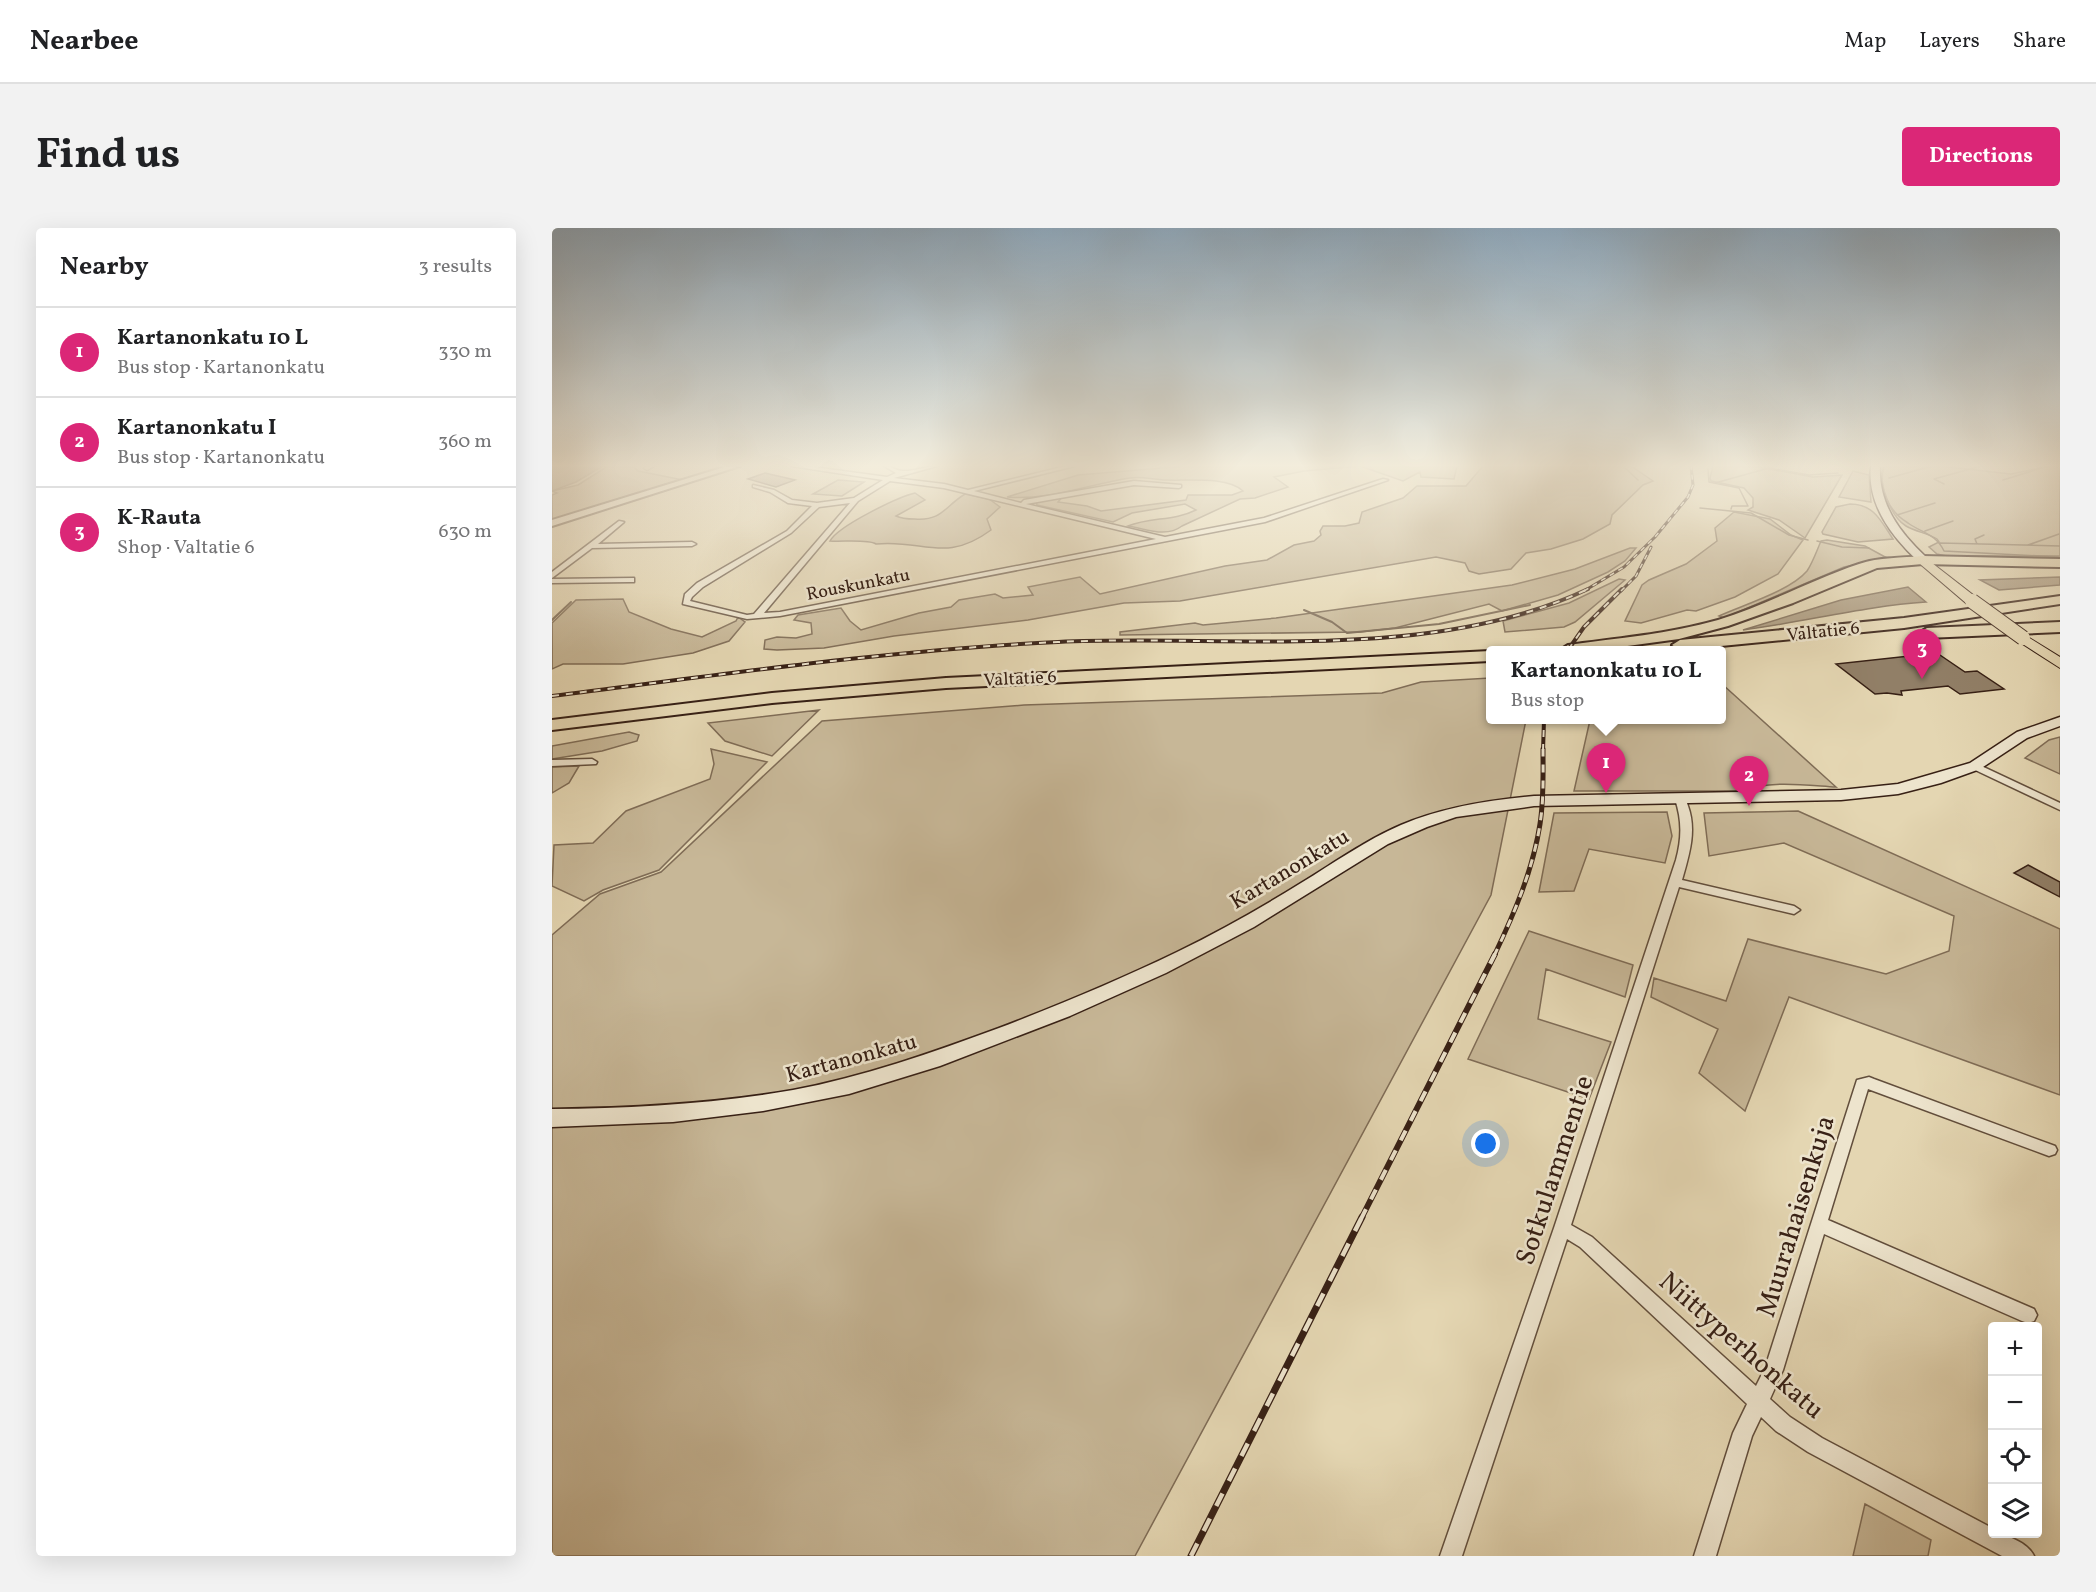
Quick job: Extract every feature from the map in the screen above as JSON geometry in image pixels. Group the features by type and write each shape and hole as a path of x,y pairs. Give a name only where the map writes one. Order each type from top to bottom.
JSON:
{"highway":[{"path":"1604,646 1701,629 1755,613 1864,567 1877,564 1923,560 2060,563"},
{"name":"Valtatie 6","path":"1656,646 1904,623 2060,600"},
{"name":"Valtatie 6","path":"1726,651 1856,638 2060,609"},
{"path":"1856,638 2060,627"},
{"name":"Valtatie 6","path":"552,725 783,697 946,682 1486,656"},
{"name":"Valtatie 6","path":"552,735 625,724 857,698 1038,685 1486,667"}],"main road":[{"path":"1895,528 1904,541 1923,560 1972,601 2060,664"},
{"name":"Kartanonkatu","path":"552,1118 691,1111 750,1105 794,1098 886,1076 1034,1023 1157,969 1208,944 1283,902 1354,856 1408,828 1453,813 1504,804 1588,799 1680,799 1870,793 1926,782 1975,766 2022,735 2060,721"}],"street":[{"path":"552,576 614,528"},
{"path":"793,528 700,585 685,600 692,605 756,617 832,528"},
{"path":"1124,528 1165,539"},
{"name":"Rouskunkatu","path":"756,617 1222,528"},
{"path":"591,546 692,544"},
{"path":"552,582 631,580"},
{"path":"552,763 592,762"},
{"path":"1975,766 2060,807"},
{"name":"Sotkulammentie","path":"1451,1556 1562,1228 1675,882 1688,838 1688,821 1680,799"},
{"path":"1675,882 1794,910"},
{"name":"Muurahaisenkuja","path":"1705,1556 1743,1433 1774,1370 1862,1084 1869,1083 2049,1150"},
{"path":"1820,1224 2028,1315"},
{"name":"Niittyperhonkatu","path":"1562,1228 1586,1242 1783,1424 1815,1445 2023,1556"}],"shaded area":[{"path":"844,528 990,528 991,530 975,540 947,548 861,541 830,541"},
{"path":"1138,528 1179,528 1163,532"},
{"path":"1322,528 1603,528 1583,539 1551,549 1526,553 1511,569 1479,574 1469,571 1465,563 1436,557 1180,601 1124,603 1028,620 894,636 824,648 764,649 765,640 777,637 796,638 812,634 811,623 794,620 798,615 841,608 850,621 861,630 919,613 951,607 959,600 995,594 1003,598 1033,595 1028,587 1080,577 1100,594 1225,566 1267,560 1294,545 1314,541 1321,535"},
{"path":"1715,528 1782,528 1803,540 1778,574 1735,597 1696,611 1687,610 1641,623 1625,621 1642,585 1686,564 1717,541"},
{"path":"1791,528 1811,528 1805,538"},
{"path":"1824,528 1885,528 1893,539 1858,542 1822,532"},
{"path":"1910,528 2060,528 2060,556 1946,556 1937,554 1929,547 1939,542 1937,539"},
{"path":"1821,541 1865,546 1887,558 1844,567 1724,618 1719,616 1766,597 1799,578 1807,571"},
{"path":"1630,548 1636,548 1625,561 1608,572 1558,595 1502,611 1489,604 1395,628 1360,632 1120,635 1120,632 1195,623 1203,625 1276,618 1512,585 1575,569"},
{"path":"2060,577 2060,585 1999,590 1980,580"},
{"path":"1619,579 1625,580 1575,622 1564,627 1505,632 1503,621 1569,603"},
{"path":"1908,587 1926,602 1880,607 1743,630 1841,600"},
{"path":"623,599 629,612 671,629 702,637 736,621 738,617 745,622 729,641 693,653 623,664 563,664 552,669 552,623 576,600"},
{"path":"1486,678 1486,724 1525,724 1491,895 1135,1556 552,1556 552,935 600,894 661,872 822,721 1024,705 1382,693 1421,682"},
{"path":"1726,688 1836,787 1788,784 1764,785 1740,791 1574,791 1589,724 1726,724"},
{"path":"819,710 772,756 725,741 708,723"},
{"path":"629,732 639,735 637,741 602,751 552,759 552,746"},
{"path":"2060,737 2060,774 2025,758 2049,740"},
{"path":"711,749 767,762 659,870 603,890 584,901 552,886 554,845 593,843 626,811 710,779 714,764"},
{"path":"579,766 569,783 552,793 552,767"},
{"path":"1798,811 2060,929 2060,1095 1789,997 1745,1111 1699,1073 1718,1029 1651,997 1654,978 1726,1001 1748,939 1886,974 1949,951 1954,916 1784,843 1709,856 1704,813"},
{"path":"1667,812 1672,836 1665,863 1589,849 1574,891 1539,892 1554,813"},
{"path":"1529,931 1633,965 1625,997 1546,969 1538,1019 1611,1042 1589,1099 1468,1059"},
{"path":"1865,1504 1931,1540 1928,1556 1853,1556"}],"building":[{"path":"1937,653 1965,672 1977,671 2004,689 1960,694 1948,686 1901,691 1902,695 1875,694 1836,664"},
{"path":"2028,865 2060,882 2060,897 2014,873"}],"waterway":[{"path":"1777,528 1789,535 1808,540"},
{"path":"1917,528 1933,537 1944,551 2060,557"},
{"path":"1925,531 1933,528"},
{"path":"2028,545 2059,534"},
{"path":"1977,544 1975,539 1984,535"},
{"path":"1817,541 1842,547 1869,548"},
{"path":"1940,543 1977,544"},
{"path":"1977,544 2060,546"},
{"path":"552,620 571,602"},
{"path":"1304,610 1332,622 1347,633 1439,624 1530,605"}],"railway":[{"path":"1586,590 1624,567 1662,528"},
{"path":"1621,591 1636,576 1651,547"},
{"path":"1571,646 1584,627 1622,589"},
{"path":"552,696 805,664 995,646 1058,642 1327,641 1395,637 1462,628 1527,612 1586,590"},
{"path":"1543,751 1544,724"},
{"path":"1494,956 1522,892 1533,858 1542,805 1543,751"},
{"path":"1361,1219 1494,956"},
{"path":"1191,1556 1362,1217"}],"place":[{"name":"K-Rauta","path":"1922,679"},
{"name":"Kartanonkatu 10 L","path":"1606,793"},
{"name":"Kartanonkatu I","path":"1749,806"}]}
